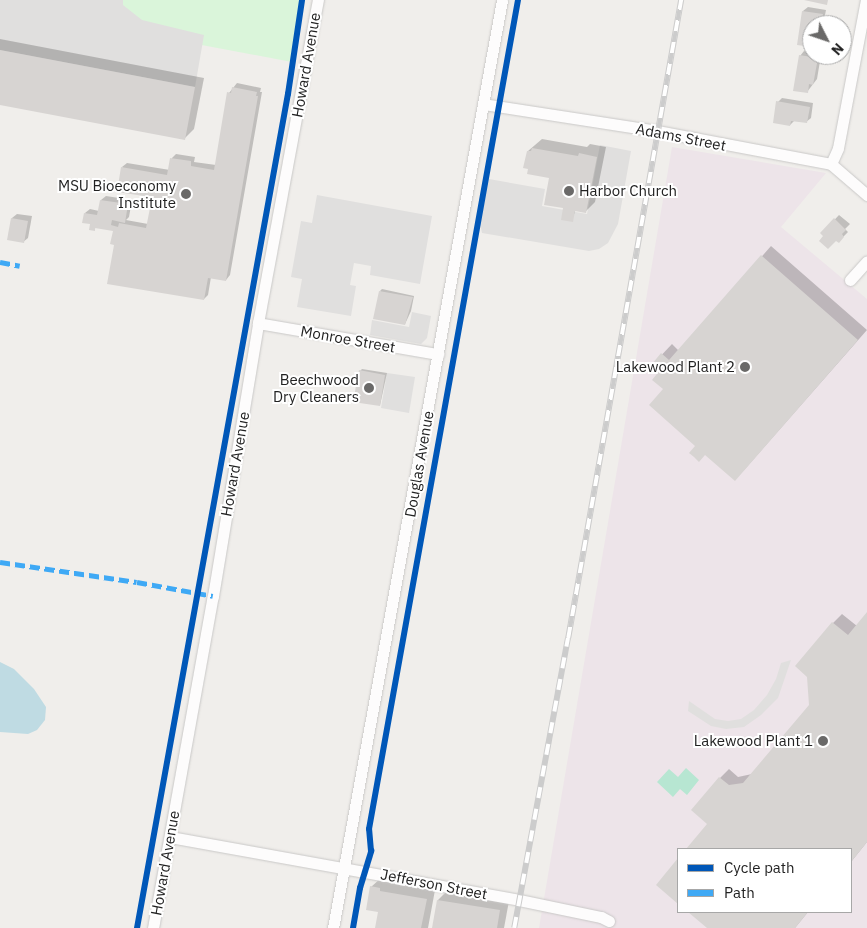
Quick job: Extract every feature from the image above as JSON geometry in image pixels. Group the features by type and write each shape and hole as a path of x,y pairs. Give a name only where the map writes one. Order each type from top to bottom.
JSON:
{"street":[{"name":"Howard Avenue","path":"153,928 258,323 318,0"},
{"name":"Douglas Avenue","path":"334,928 502,0"},
{"path":"831,164 838,148 866,0"},
{"name":"Adams Street","path":"483,104 657,131 831,164 867,195"},
{"path":"850,280 867,260"},
{"name":"Monroe Street","path":"258,323 438,354"},
{"name":"Jefferson Street","path":"170,837 592,915 608,922"}],"shaded area":[{"path":"0,0 123,0 123,5 142,20 204,35 195,87 0,50"},
{"path":"600,145 631,151 618,224 608,243 599,249 589,251 482,233 480,224 489,179 545,189 542,206 587,214"},
{"path":"672,147 826,173 781,227 867,299 867,928 539,928"},
{"path":"317,195 432,216 420,284 370,275 371,266 354,263 350,285 356,286 351,316 297,307 302,279 291,277 301,221 312,223"},
{"path":"412,312 431,316 427,338 421,344 370,335 372,320 409,327"},
{"path":"387,373 415,377 409,413 381,408"},
{"path":"791,660 778,698 761,715 744,727 726,729 711,726 688,711 689,701 715,719 728,721 741,719 754,710 767,695 776,679 781,663"}],"green space":[{"path":"0,0 305,0 292,62 0,7"},
{"path":"686,768 699,780 687,795 680,789 673,797 657,782 669,769 678,777"}],"water":[{"path":"0,662 14,669 34,689 46,707 45,720 37,730 28,734 0,732"}],"building":[{"path":"804,0 828,0 827,5"},
{"path":"802,11 823,14 802,15 802,46 797,45"},
{"path":"0,50 195,87 185,140 0,105"},
{"path":"799,55 802,55 802,65 817,65 813,85 809,84 808,93 793,91"},
{"name":"MSU Bioeconomy Institute","path":"232,87 257,92 256,96 258,96 226,281 208,278 204,300 107,284 114,245 110,244 113,231 95,228 95,231 89,230 90,224 82,223 84,213 97,215 100,200 128,204 125,223 112,220 111,225 118,227 119,223 146,228 151,203 143,202 144,196 117,192 121,167 167,175 170,158 191,161 191,166 214,170 227,92 231,93"},
{"path":"776,101 810,107 807,123 791,121 790,126 773,123"},
{"name":"Harbor Church","path":"532,148 578,156 579,153 597,157 586,213 575,211 573,222 561,220 563,208 544,205 549,178 527,174 528,169 523,168 527,151 531,151"},
{"path":"11,218 28,221 24,243 7,240"},
{"path":"834,218 846,230 842,234 844,237 839,243 836,241 828,249 819,241 823,236 820,233"},
{"name":"Lakewood Plant 2","path":"761,255 858,340 735,481 705,455 699,462 689,453 695,446 649,405 663,389 652,380 660,370 652,364 661,353 669,360"},
{"path":"379,291 413,297 405,325 373,319"},
{"name":"Beechwood Dry Cleaners","path":"359,370 385,375 380,406 353,402"},
{"name":"Lakewood Plant 1","path":"867,612 867,842 852,861 852,848 687,848 707,824 691,810 719,777 729,785 743,783 809,705 807,677 795,666 832,622 848,635"},
{"path":"677,859 677,903 656,885"},
{"path":"370,886 380,888 380,891 427,899 421,928 375,928 378,912 366,910"},
{"path":"437,900 500,910 497,928 432,928"},
{"path":"689,913 807,913 795,928 707,928"}],"railway":[{"path":"514,928 568,638 681,0"}],"marked path":[{"path":"0,262 20,266"},
{"path":"0,562 137,582 213,596"}],"cycle path":[{"path":"137,928 288,94 302,0"},
{"path":"353,928 360,888 371,851 369,829 518,0"}],"place":[{"name":"Harbor Church","path":"569,191"},
{"name":"MSU Bioeconomy Institute","path":"186,194"},
{"name":"Lakewood Plant 2","path":"745,367"},
{"name":"Beechwood Dry Cleaners","path":"369,388"},
{"name":"Lakewood Plant 1","path":"823,741"}]}
